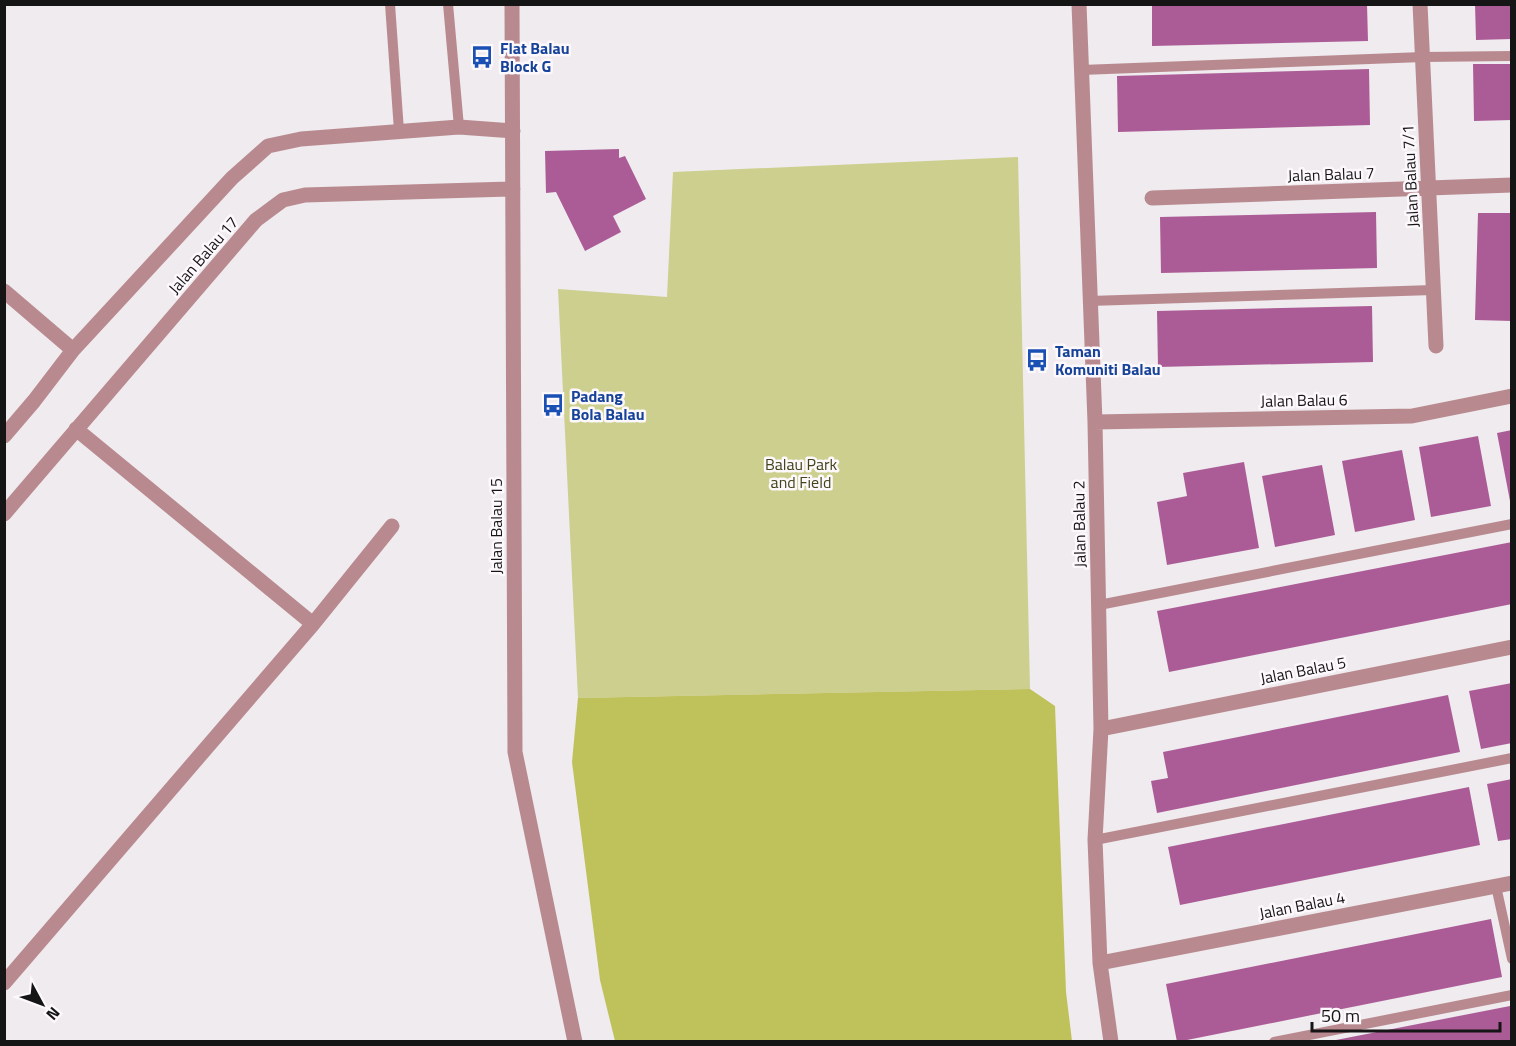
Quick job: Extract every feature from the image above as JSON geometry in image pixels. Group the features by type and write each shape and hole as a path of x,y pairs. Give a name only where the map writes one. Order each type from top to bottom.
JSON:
{"street":[{"name":"Jalan Balau 15","path":"512,4 515,752 575,1041"},
{"name":"Jalan Balau 2","path":"1079,4 1095,422 1099,605 1101,729 1095,840 1100,963 1111,1041"},
{"name":"Jalan Balau 7/1","path":"1420,4 1436,346"},
{"name":"Jalan Balau 17","path":"4,436 73,350 232,178 268,146 301,139 459,127 513,131"},
{"name":"Jalan Balau 7","path":"1152,198 1512,185"},
{"name":"Jalan Balau 17","path":"4,514 256,220 283,200 305,195 335,193 513,189"},
{"path":"4,291 73,350"},
{"name":"Jalan Balau 6","path":"1095,422 1412,416 1512,396"},
{"path":"76,429 313,624"},
{"path":"4,983 313,624 392,526"},
{"name":"Jalan Balau 5","path":"1101,729 1512,647"},
{"name":"Jalan Balau 4","path":"1100,963 1504,884"}],"lane":[{"path":"390,4 399,131"},
{"path":"448,4 459,127"},
{"path":"1081,70 1423,57 1512,56"},
{"path":"1089,301 1433,290"},
{"path":"1099,605 1512,524"},
{"path":"1095,840 1512,758"},
{"path":"1504,884 1512,959"},
{"path":"1274,1041 1512,995"}],"green space":[{"name":"Balau Park and Field","path":"1018,157 1030,689 578,698 558,289 667,297 673,172"}],"shaded area":[{"path":"1030,689 1055,706 1066,992 1072,1041 615,1041 600,980 572,762 578,698"}],"building":[{"path":"1152,4 1367,4 1368,41 1152,46"},
{"path":"1475,4 1512,4 1512,39 1476,40"},
{"path":"1473,64 1512,64 1512,120 1474,121"},
{"path":"1369,69 1370,125 1118,132 1117,76"},
{"path":"619,149 619,158 625,156 646,199 613,216 621,232 585,251 556,192 546,193 545,151"},
{"path":"1376,212 1377,268 1161,273 1160,217"},
{"path":"1478,213 1512,213 1512,321 1475,320"},
{"path":"1372,306 1373,362 1158,367 1157,311"},
{"path":"1512,430 1512,501 1510,501 1497,433"},
{"path":"1478,436 1491,506 1431,517 1419,447"},
{"path":"1402,450 1415,520 1355,532 1342,461"},
{"path":"1244,462 1259,548 1167,565 1157,502 1187,496 1183,473"},
{"path":"1322,465 1335,535 1275,547 1262,476"},
{"path":"1512,542 1512,604 1169,672 1157,611"},
{"path":"1512,683 1512,743 1481,749 1469,691"},
{"path":"1448,695 1460,752 1157,813 1151,781 1168,778 1163,752"},
{"path":"1512,779 1512,839 1498,841 1487,784"},
{"path":"1469,787 1480,845 1180,905 1168,847"},
{"path":"1491,919 1502,977 1177,1042 1166,984"},
{"path":"1510,1006 1512,1041 1336,1041 1336,1040"}],"place":[{"name":"Flat Balau Block G","path":"482,57"},
{"name":"Taman Komuniti Balau","path":"1037,360"},
{"name":"Padang Bola Balau","path":"553,405"}]}
